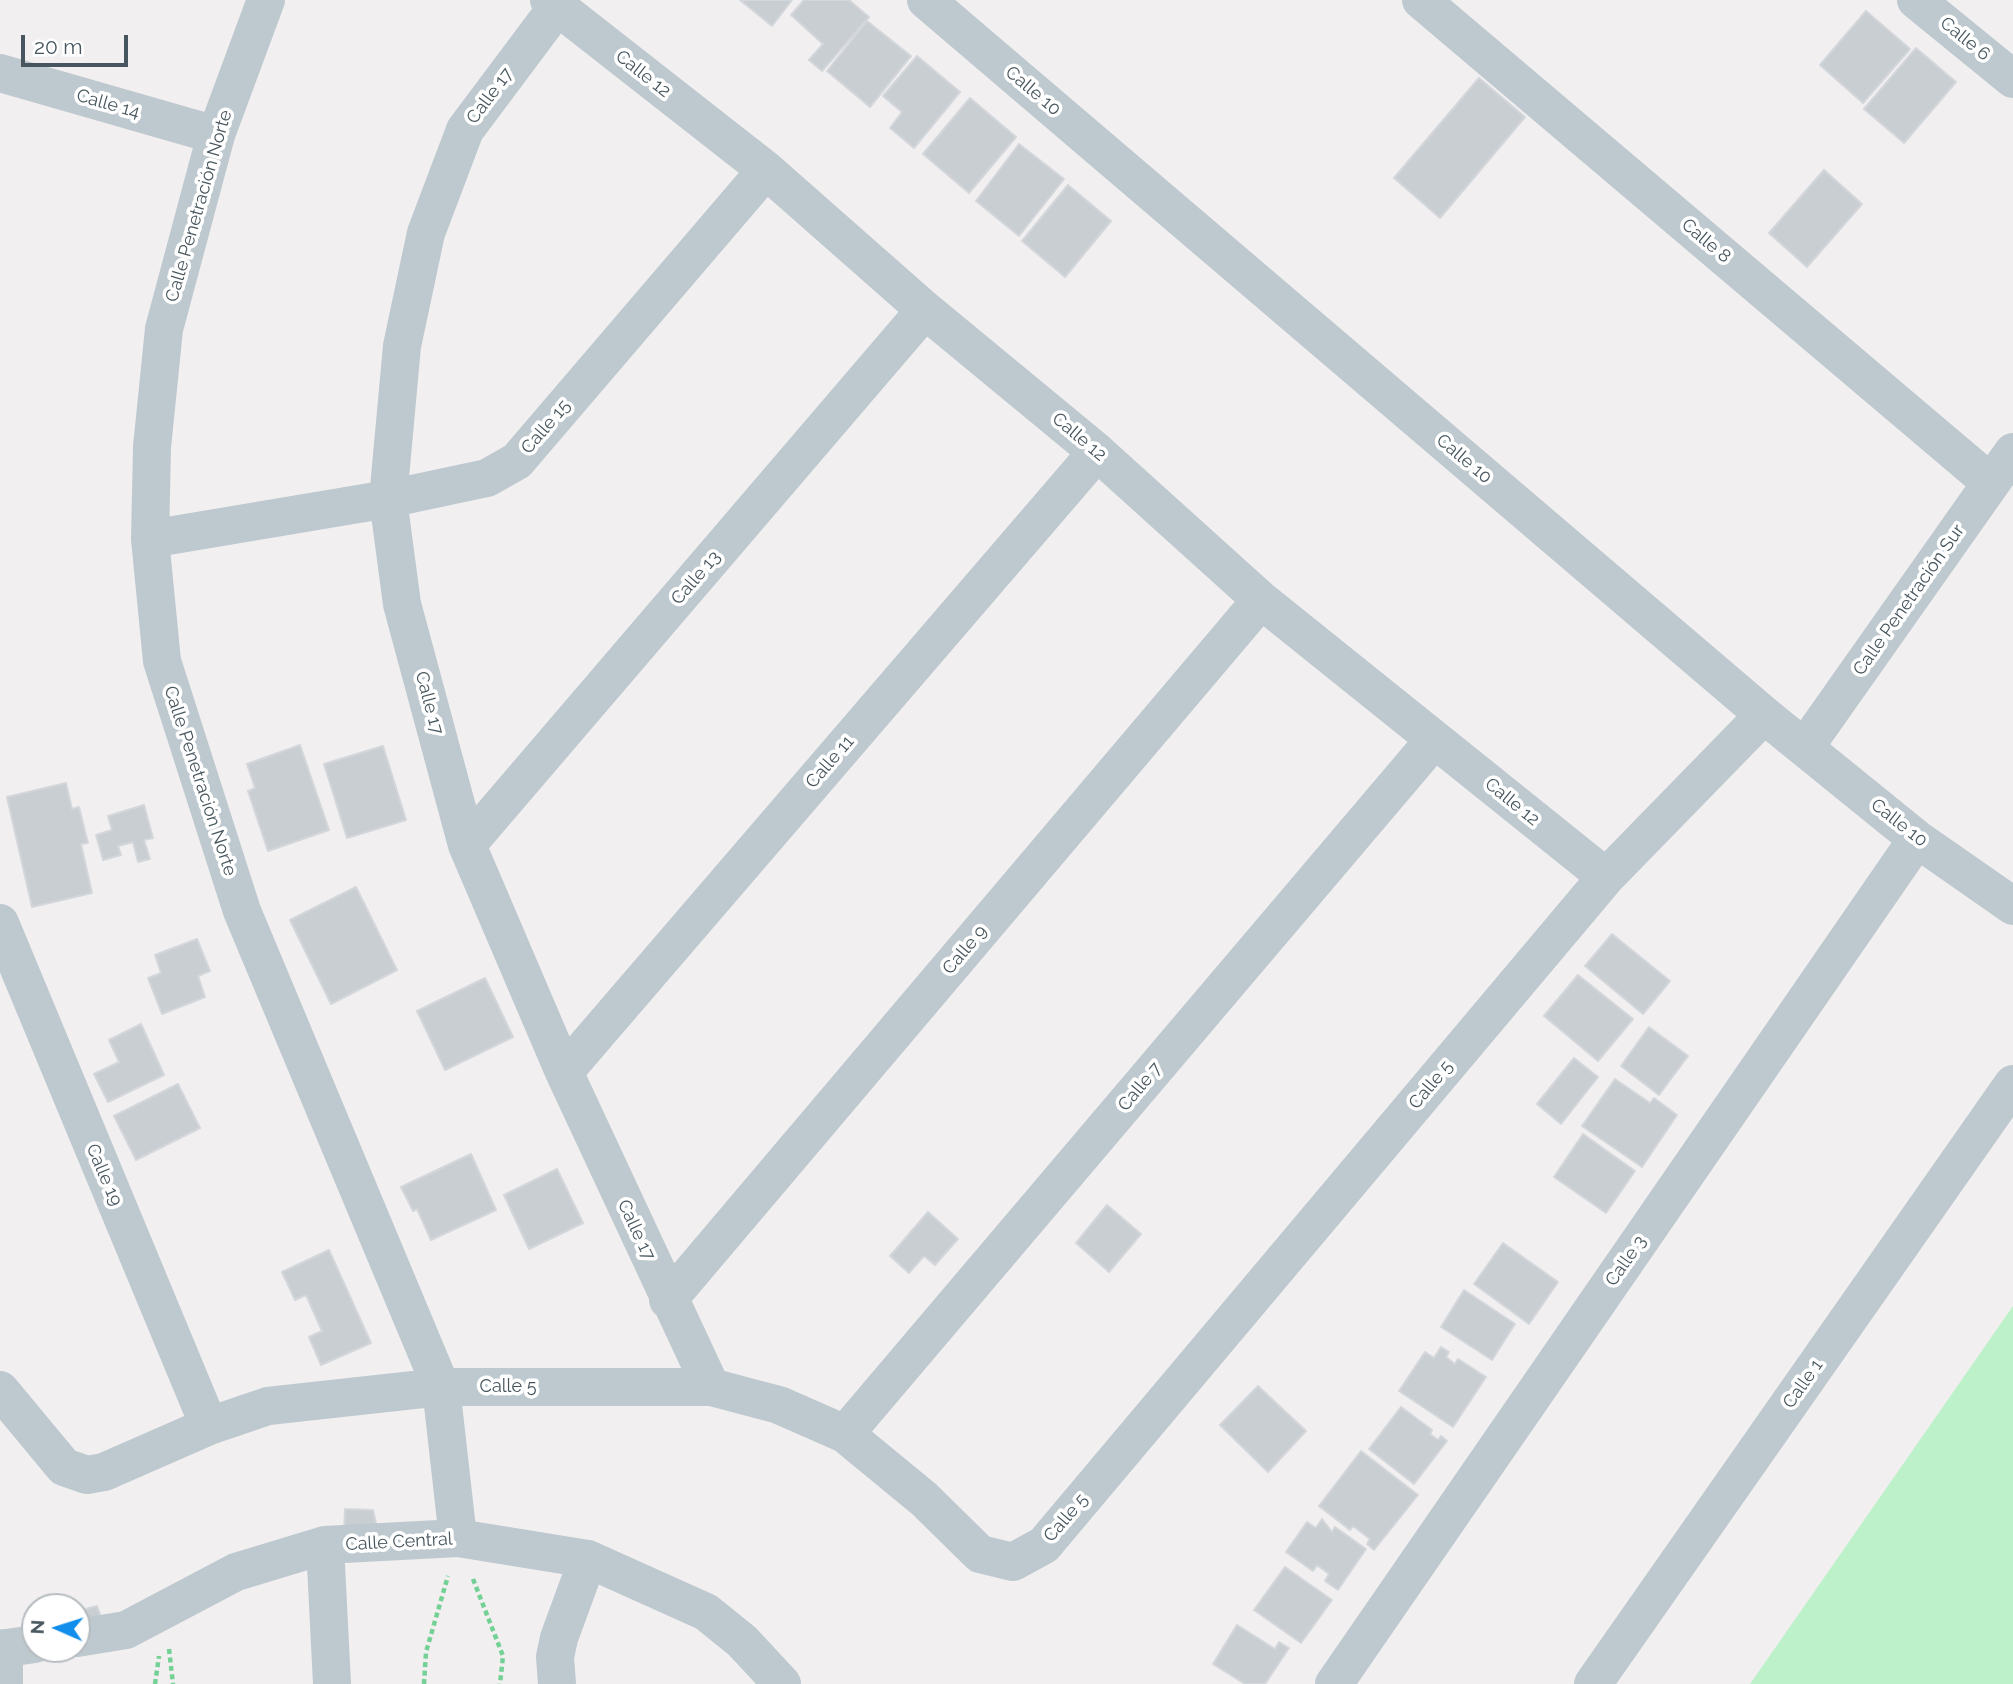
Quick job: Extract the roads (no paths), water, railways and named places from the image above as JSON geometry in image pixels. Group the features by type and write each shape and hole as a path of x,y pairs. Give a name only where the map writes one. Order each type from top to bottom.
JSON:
{"street":[{"name":"Calle Penetración Norte","path":"266,0 216,135 164,329 152,447 150,539 162,661 242,911 441,1387 458,1538"},
{"name":"Calle 10","path":"926,0 1764,715 1917,839 2013,906"},
{"name":"Calle 8","path":"1422,0 1991,483"},
{"name":"Calle 6","path":"1916,0 2013,79"},
{"name":"Calle 12","path":"553,4 766,170 925,310 1097,452 1262,600 1606,877"},
{"name":"Calle 17","path":"553,4 465,130 426,233 402,346 388,499 402,604 467,845 564,1072 668,1300 711,1387"},
{"name":"Calle 14","path":"0,73 216,135"},
{"name":"Calle 15","path":"150,539 388,499 487,478 517,461 766,170"},
{"name":"Calle 13","path":"467,845 925,310"},
{"name":"Calle 11","path":"564,1072 1097,452"},
{"name":"Calle Penetración Sur","path":"1805,747 2013,452"},
{"name":"Calle 9","path":"668,1300 1262,600"},
{"name":"Calle 5","path":"0,1390 64,1467 87,1475 104,1472 209,1426 268,1406 441,1387 711,1387 779,1405 845,1434 924,1499 980,1554 1013,1562 1044,1545 1606,877 1764,715"},
{"name":"Calle 7","path":"845,1434 1434,740"},
{"name":"Calle 3","path":"1334,1684 1917,839"},
{"name":"Calle 19","path":"0,923 209,1426"},
{"name":"Calle 1","path":"1593,1684 2013,1084"},
{"name":"Calle Central","path":"91,1636 126,1630 236,1572 325,1545 458,1538 588,1559 706,1612 742,1641 782,1684"},
{"path":"325,1545 332,1684"},
{"path":"557,1684 555,1657 559,1638 588,1559"}]}
